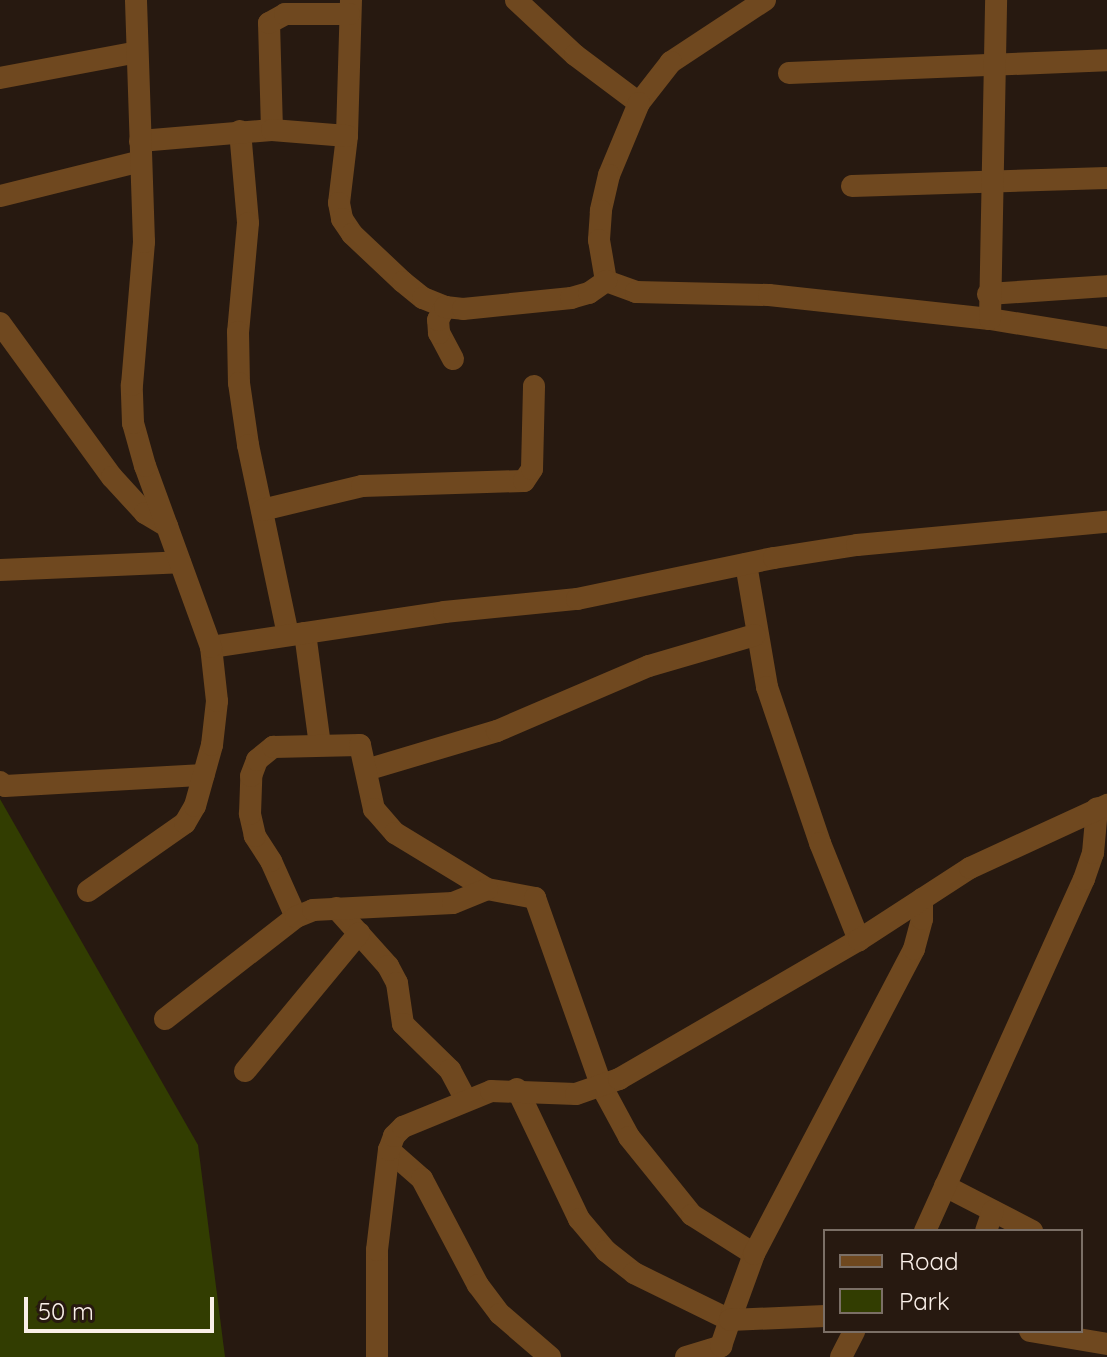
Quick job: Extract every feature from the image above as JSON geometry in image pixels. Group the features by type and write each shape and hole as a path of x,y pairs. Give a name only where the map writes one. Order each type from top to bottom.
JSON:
{"street":[{"path":"88,891 185,823 195,806 212,745 217,701 211,647 133,423 132,385 144,242 136,0"},
{"path":"516,0 575,55 639,103"},
{"path":"606,281 599,240 601,211 609,175 639,103 671,62 765,0"},
{"path":"990,319 988,294 996,0"},
{"path":"272,130 269,23 285,14 350,7 347,136 340,182 342,219 352,234 423,298 445,307 463,309 571,298 589,293 606,281"},
{"path":"0,78 137,52"},
{"path":"789,73 1107,60"},
{"path":"0,196 141,151 240,131 272,130 347,136"},
{"path":"240,131 248,223 238,332 239,383 262,510 297,634 320,745"},
{"path":"852,186 1107,178"},
{"path":"606,281 636,292 769,295 990,319 1107,338"},
{"path":"988,294 1107,286"},
{"path":"445,307 438,320 439,333 453,359"},
{"path":"0,323 112,477 145,513 167,526"},
{"path":"262,510 362,486 524,481 532,469 534,386"},
{"path":"211,647 444,612 577,599 857,545 1107,522"},
{"path":"0,570 180,562"},
{"path":"746,564 755,635 767,687 787,750 859,940"},
{"path":"366,770 484,736 649,666 755,635"},
{"path":"296,917 271,861 255,836 250,814 251,776 263,752 273,747 360,745 374,809 382,822 487,889 535,898 602,1087 629,1137 683,1206 754,1254"},
{"path":"0,782 5,786 204,775"},
{"path":"377,1357 377,1250 389,1150 394,1136 403,1127 491,1091 517,1089 576,1094 602,1087 859,940 970,868 1102,806"},
{"path":"926,1229 1084,879 1093,853 1102,806"},
{"path":"165,1019 296,917 313,910 453,903 487,889"},
{"path":"686,1357 718,1352 754,1254 914,949 922,919 922,899"},
{"path":"336,908 388,966 397,983 403,1024 450,1070 466,1100"},
{"path":"245,1071 359,933"},
{"path":"517,1089 579,1219 606,1251 634,1273 730,1320 823,1316"},
{"path":"389,1150 422,1179 478,1285 500,1314 550,1357"},
{"path":"945,1186 989,1221 1023,1229"},
{"path":"841,1357 853,1333"},
{"path":"1042,1333 1107,1344"}],"green space":[{"path":"0,799 198,1145 225,1357 0,1357"}]}
